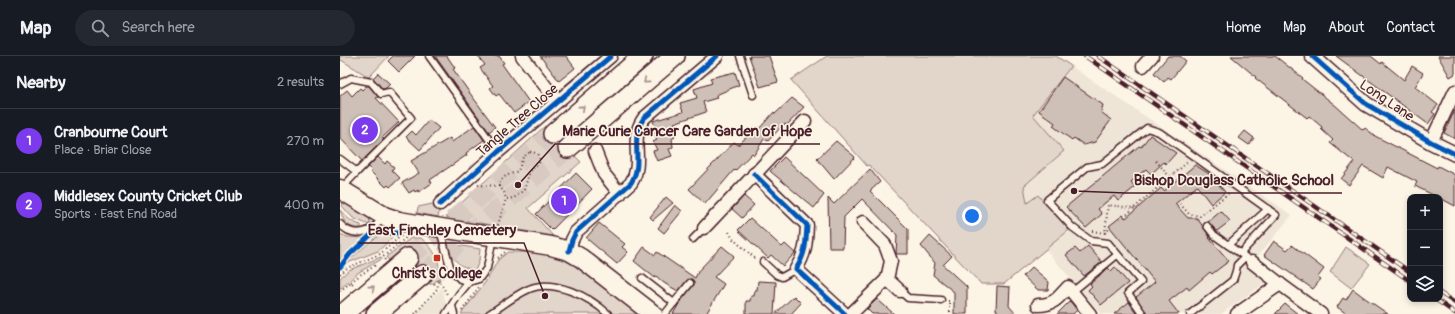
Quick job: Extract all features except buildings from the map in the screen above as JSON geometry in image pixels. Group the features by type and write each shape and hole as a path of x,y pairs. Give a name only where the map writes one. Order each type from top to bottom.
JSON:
{"highway":[{"path":"553,134 643,56"},
{"path":"568,148 675,56"},
{"path":"343,314 408,258"},
{"path":"376,314 430,278"}],"main road":[{"path":"341,192 384,216 406,223 440,229 495,233 551,246 569,252 581,258 653,314"}],"street":[{"path":"522,56 557,101"},
{"name":"Tangle Tree Close","path":"440,204 498,152 611,56"},
{"path":"569,252 576,232 631,184 638,168 636,136 640,124 644,118 717,56"},
{"path":"1143,66 1152,56"},
{"name":"Long Lane","path":"1312,56 1366,104 1430,142 1455,154"},
{"path":"1430,142 1455,91"},
{"path":"704,228 805,121"},
{"path":"595,151 604,174 620,194"},
{"path":"754,174 807,225 805,250 803,258 796,269 845,314"},
{"path":"851,314 887,279 891,261 885,244 863,222"},
{"path":"1246,257 1322,314"},
{"path":"887,279 900,291"},
{"path":"1237,314 1280,284"},
{"path":"1038,305 1046,305 1054,302 1068,287 1090,314"}],"lane":[{"path":"429,56 498,152"},
{"path":"740,56 753,95"},
{"path":"340,84 351,78 371,82 381,94 389,92 411,118 357,172 341,192"},
{"path":"1143,314 1128,294 1141,282 1118,254 1108,243 1091,241 1078,232 1048,200 1087,167 1102,164 1147,128 1158,132 1195,157 1276,216 1246,257 1237,265 1233,280 1190,314"},
{"path":"340,159 357,172"},
{"path":"1228,245 1268,209"},
{"path":"340,224 351,232 361,233 371,230 384,216"},
{"path":"1208,226 1214,235 1246,257"},
{"path":"693,239 704,228"},
{"path":"440,229 451,270 460,279 469,282 479,279 487,268 495,233"},
{"path":"1072,292 1118,254"},
{"path":"763,262 777,276 782,277 796,269"},
{"path":"642,278 674,303"},
{"path":"446,314 469,282"},
{"path":"665,314 690,283"},
{"path":"489,314 529,289 544,285 580,295 597,304 608,314"},
{"path":"900,291 908,298 941,300"},
{"path":"452,306 454,314"}],"path":[{"path":"499,186 503,177 518,171 523,157 527,153 534,152 539,155 539,163 530,171 524,190 514,198 506,199"},
{"path":"1124,217 1195,157"},
{"path":"1156,161 1170,177"},
{"path":"1139,175 1165,181"},
{"path":"469,178 476,185 499,186 504,192 506,199 495,233"},
{"path":"1180,204 1189,214 1200,216 1236,186"},
{"path":"1087,230 1105,233 1108,205 1106,202"},
{"path":"1108,205 1134,208"},
{"path":"729,232 732,239 754,260 763,262"},
{"path":"340,274 347,268 380,254 403,234"},
{"path":"383,262 385,260 384,257 409,236"},
{"path":"351,282 377,265"},
{"path":"430,278 451,270"},
{"path":"430,278 452,306"},
{"path":"415,314 438,289 430,278"}],"shaded area":[{"path":"340,56 389,56 369,77 341,60 340,61"},
{"path":"600,56 605,56 568,89 565,85"},
{"path":"827,56 1056,56 1292,215 1249,267 1265,283 1221,314 1101,314 1046,250 1004,284 981,284 869,165 867,166 791,80"},
{"path":"827,56 1056,56 1071,66 1033,115 1064,151 1024,186 1027,203 1038,195 1069,230 1004,284 981,284 869,165 867,166 791,80"},
{"path":"545,126 581,162 528,208 553,236 446,217"},
{"path":"343,200 356,210 369,217 369,225 353,218 342,206"},
{"path":"432,204 439,212 438,217 417,213 418,207"},
{"path":"340,210 354,223 361,225 361,228 349,226 343,218"},
{"path":"340,234 347,237 364,238 340,263"},
{"path":"397,234 378,251 345,264 372,240 379,236"},
{"path":"411,238 421,238 433,250 439,265 440,277 433,284 429,284 401,250 389,260 386,257"},
{"path":"451,244 480,249 479,261 475,271 460,265 457,262"},
{"path":"1346,247 1370,264 1351,288 1330,272"},
{"path":"508,252 539,253 573,264 608,288 639,314 461,314 487,280 498,260"},
{"path":"381,257 382,259 359,272 340,289 340,278 349,270"},
{"path":"442,288 449,314 414,314"}],"tunnel":[{"path":"408,258 553,134"},
{"path":"422,275 568,148"}],"railway":[{"path":"1085,56 1407,279"},
{"path":"1098,56 1407,270"},
{"path":"1443,295 1455,303"},
{"path":"1439,302 1455,313"}],"cycle path":[{"path":"440,204 498,152 611,56"},
{"path":"569,251 576,232 631,183 637,167 637,134 639,126 644,118 717,56"},
{"path":"1312,56 1366,104 1431,142 1455,154"},
{"path":"754,174 807,225 805,248 796,269 845,314"},
{"path":"340,267 350,254 373,233 397,233"}],"place":[{"name":"Middlesex County Cricket Club","path":"365,130"},
{"name":"Marie Curie Cancer Care Garden of Hope","path":"518,185"},
{"name":"Bishop Douglass Catholic School","path":"1074,191"},
{"name":"Cranbourne Court","path":"564,201"},
{"name":"Christ's College","path":"437,258"},
{"name":"East Finchley Cemetery","path":"545,296"}]}
